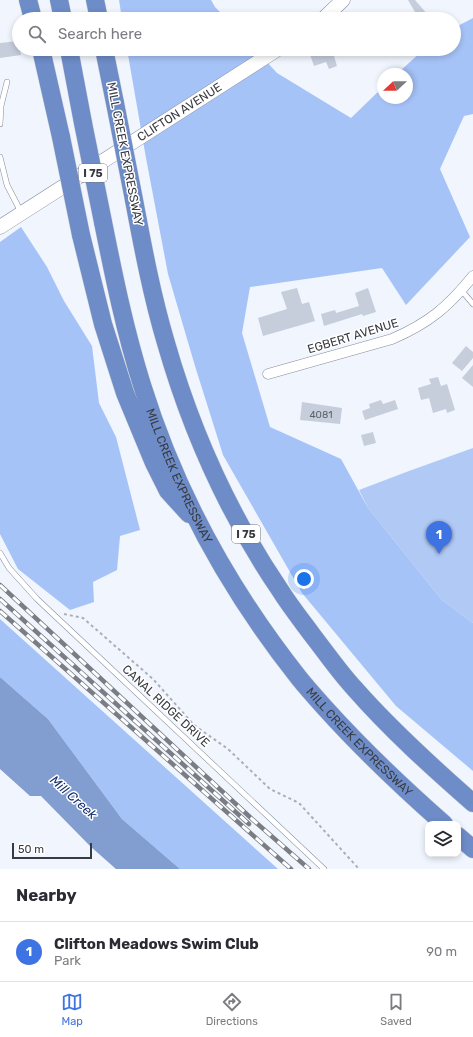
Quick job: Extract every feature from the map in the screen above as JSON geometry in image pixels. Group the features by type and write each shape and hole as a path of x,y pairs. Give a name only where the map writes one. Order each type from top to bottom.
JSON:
{"highway":[{"path":"28,0 31,12"},
{"path":"59,0 62,12"},
{"path":"95,0 98,12"},
{"path":"43,56 62,137 81,235 103,324 123,387 154,463 168,491 201,526"},
{"name":"MILL CREEK EXPRESSWAY","path":"70,56 123,316 142,385 175,472 201,526 230,580 264,632 299,679 368,755 441,821"},
{"name":"MILL CREEK EXPRESSWAY","path":"105,56 155,302 166,342 194,425 228,502 280,591 354,688 375,712 409,745 473,803"},
{"path":"461,839 473,849"}],"main road":[{"path":"330,12 343,0"},
{"name":"CLIFTON AVENUE","path":"0,227 267,56"}],"street":[{"name":"EGBERT AVENUE","path":"268,374 392,339 410,331 443,310 473,276"}],"lane":[{"path":"0,124 1,106 7,82"},
{"path":"0,157 8,186 22,213"},
{"path":"462,290 473,304"},
{"name":"CANAL RIDGE DRIVE","path":"0,553 18,580 324,869"}],"path":[{"path":"53,614 83,618 153,679 194,725 228,749 270,789 299,803 359,869"}],"shaded area":[{"path":"119,0 211,0 220,12 121,12"},
{"path":"473,18 473,114 464,116 440,169 470,237 406,305 382,268 250,287 242,333 270,427 341,459 368,508 442,600 473,623 473,771 396,706 302,593 223,455 168,274 128,56 261,56 277,73 351,118 377,93 377,104 413,104 413,68 403,68 416,56 461,56 461,24"},
{"path":"21,227 47,267 64,301 92,346 99,403 116,437 140,530 120,536 117,570 93,582 94,602 70,610 18,569 0,534 0,242"},
{"path":"473,448 473,623 442,600 368,508 359,490"},
{"path":"0,619 278,869 180,869 122,819 48,719 0,677"}],"water":[{"name":"Mill Creek","path":"0,677 48,719 122,819 180,869 116,869 90,846 41,796 30,796 0,769"}],"building":[{"path":"408,0 415,0 425,12 415,12"},
{"path":"12,42 12,56 14,56 0,58 0,43"},
{"path":"310,56 334,56 337,66 329,69 326,62 314,66"},
{"path":"297,288 302,304 309,302 315,321 263,336 258,318 287,309 281,292"},
{"path":"368,288 376,312 363,316 362,314 324,326 321,314 335,310 336,313 359,306 355,293"},
{"path":"466,346 473,352 473,358 462,371 452,363"},
{"path":"473,365 473,387 462,378"},
{"path":"438,377 441,386 447,384 455,410 447,413 446,409 433,413 429,398 421,400 418,388 431,384 429,379"},
{"path":"381,400 383,404 395,400 398,409 365,420 362,411 370,408 369,404"},
{"path":"302,402 342,408 340,424 300,420"},
{"path":"373,432 376,443 364,446 361,435"}],"railway":[{"path":"0,585 252,819 309,869"},
{"path":"0,599 249,824"},
{"path":"0,611 291,869"}],"place":[{"name":"Clifton Meadows Swim Club","path":"439,554"}]}
